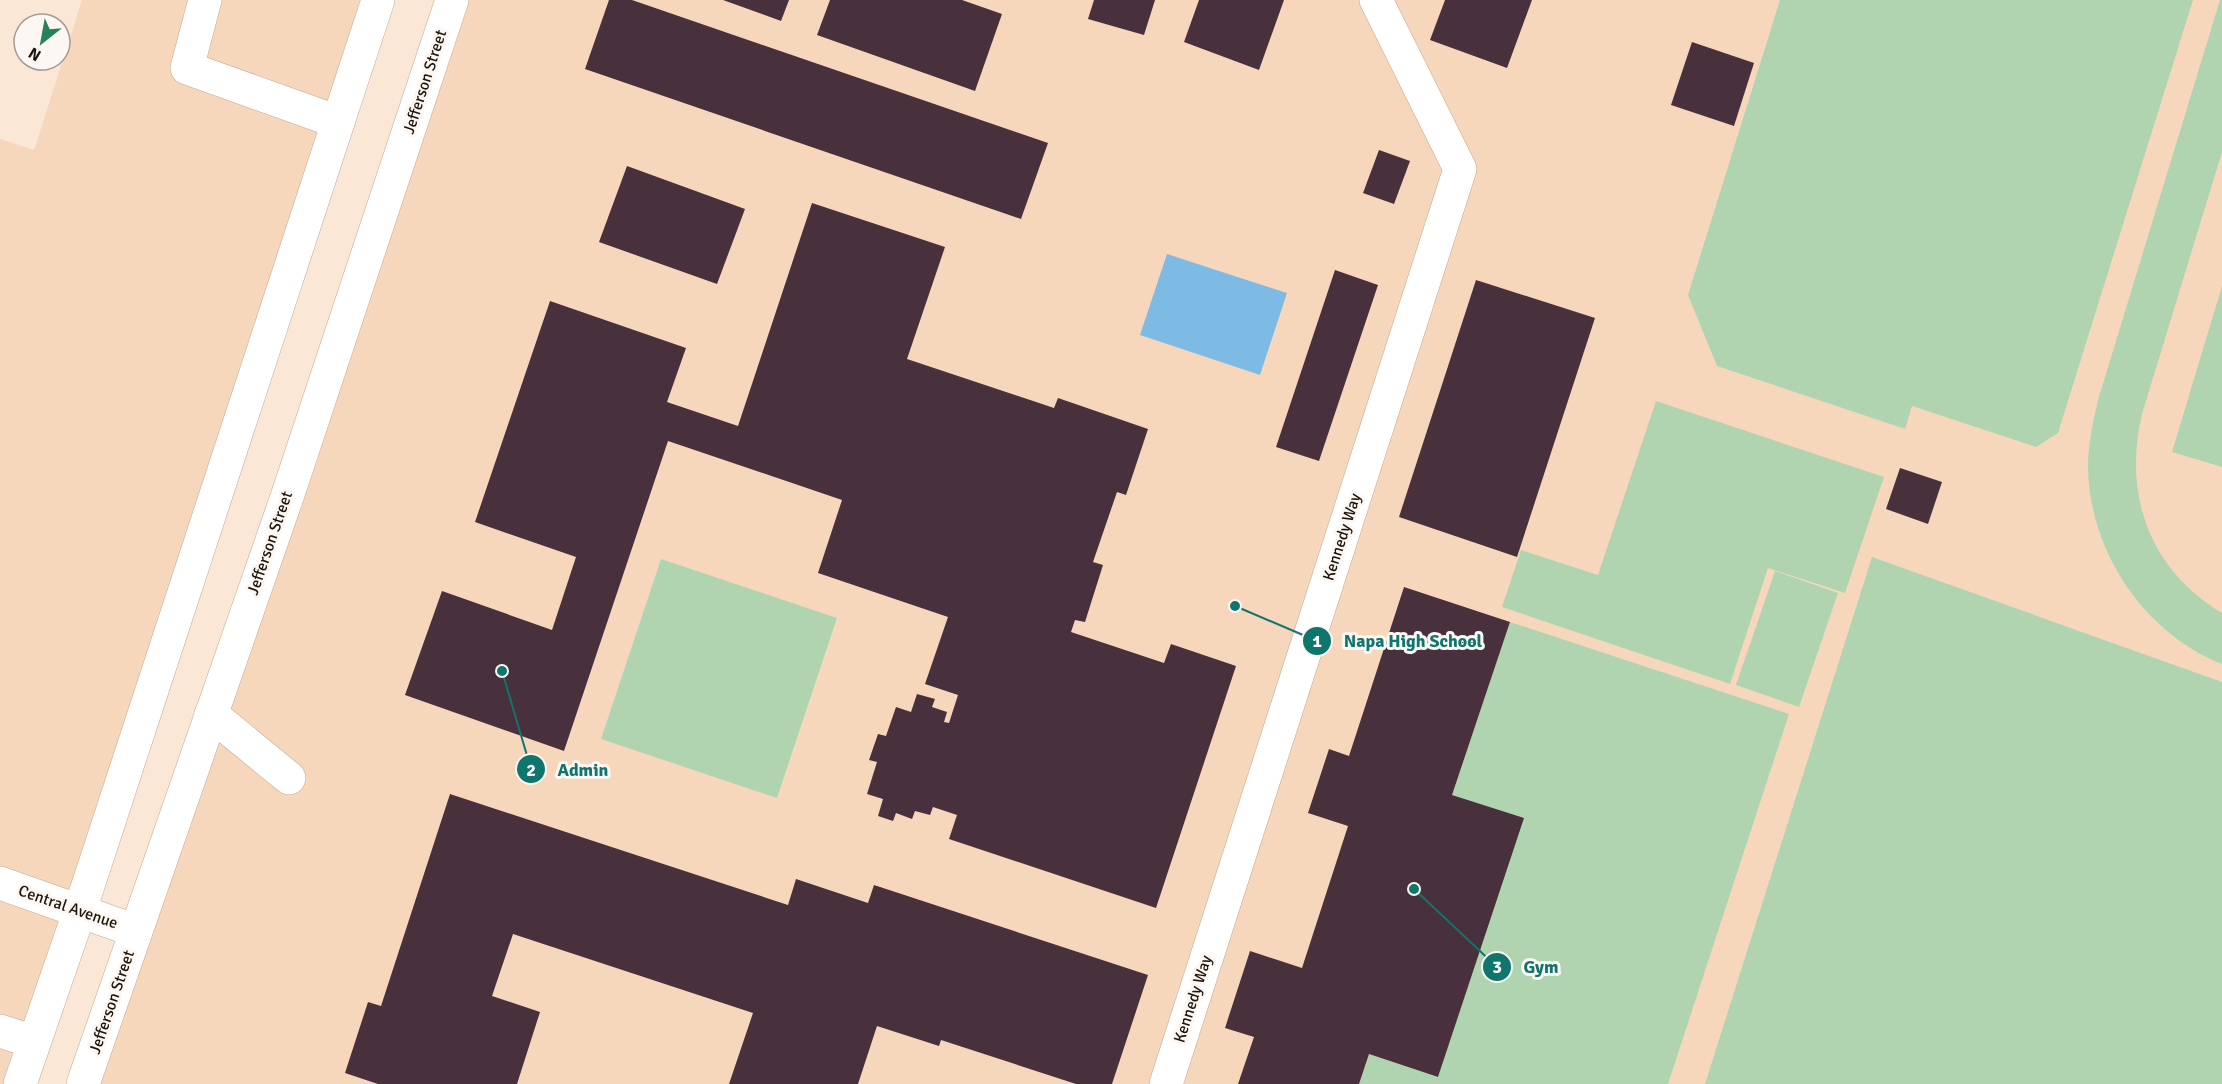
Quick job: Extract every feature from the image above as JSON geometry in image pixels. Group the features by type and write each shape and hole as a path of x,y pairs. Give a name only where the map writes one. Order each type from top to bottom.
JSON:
{"main road":[{"path":"205,0 187,68 338,122"},
{"path":"20,1084 80,910 378,0"},
{"name":"Jefferson Street","path":"83,1084 294,474 452,0"},
{"name":"Kennedy Way","path":"1166,1084 1460,169 1376,0"},
{"path":"211,714 289,778"},
{"name":"Central Avenue","path":"0,883 136,931"},
{"path":"0,1031 34,1042"}],"shaded area":[{"path":"82,0 378,0 20,1084 0,1084 0,139 34,150 59,72 72,72 72,31"},
{"path":"452,0 2222,0 2222,1084 83,1084"}],"green space":[{"path":"1780,0 2193,0 2058,433 2036,447 1912,406 1905,429 1717,366 1688,295"},
{"path":"2220,0 2222,0 2222,152 2142,414 2137,444 2136,473 2140,501 2148,527 2160,552 2176,575 2197,595 2222,613 2222,664 2194,650 2168,632 2126,585 2110,558 2098,529 2091,498 2088,467 2090,441 2098,400"},
{"path":"2222,286 2222,467 2172,452"},
{"path":"1656,401 1884,477 1845,593 1768,568 1730,684 1502,607 1521,550 1598,575"},
{"path":"1872,557 2222,682 2222,1084 1705,1084"},
{"path":"661,559 837,618 777,798 601,739"},
{"path":"1775,571 1838,593 1799,707 1736,685"},
{"path":"1510,622 1789,714 1668,1084 1359,1084 1369,1054 1438,1077 1523,819 1452,795"}],"water":[{"path":"1167,254 1287,293 1260,375 1140,335"}],"building":[{"path":"609,0 632,0 1048,143 1021,219 585,69"},
{"path":"723,0 789,0 781,21"},
{"path":"830,0 962,0 1002,14 975,91 817,35"},
{"path":"1094,0 1155,0 1144,35 1088,19"},
{"path":"1199,0 1284,0 1259,70 1184,42"},
{"path":"1445,0 1532,0 1507,68 1430,40"},
{"path":"1692,42 1754,63 1734,126 1671,105"},
{"path":"1379,150 1410,161 1394,204 1363,193"},
{"path":"627,166 745,209 717,284 599,242"},
{"path":"812,203 945,247 907,359 1054,408 1058,398 1148,429 1126,495 1117,492 1093,562 1103,565 1085,622 1075,620 1071,632 1164,663 1171,644 1236,666 1156,908 949,839 957,815 933,807 930,815 915,811 912,819 896,813 893,821 878,816 883,799 867,794 877,762 869,760 878,734 886,736 896,707 911,712 917,694 935,699 932,707 947,712 944,722 949,723 958,695 925,684 948,617 818,573 842,500 668,441 564,751 405,695 442,591 552,630 576,557 475,522 550,301 686,348 667,402 738,426"},
{"path":"1335,270 1378,285 1319,461 1276,447"},
{"path":"1476,280 1595,318 1517,557 1399,517"},
{"path":"1900,468 1942,482 1928,524 1886,509"},
{"path":"1404,587 1510,622 1452,795 1524,818 1438,1077 1369,1054 1359,1084 1238,1084 1254,1037 1225,1028 1250,951 1302,968 1348,826 1308,813 1329,749 1349,756"},
{"path":"450,794 788,905 796,879 868,903 874,885 1148,975 1112,1084 1076,1084 941,1040 939,1046 877,1026 858,1084 729,1084 753,1013 513,934 492,996 540,1012 517,1084 378,1084 345,1073 368,1002 381,1006"}],"place":[{"name":"Napa High School","path":"1235,606"},
{"name":"Admin","path":"502,671"},
{"name":"Gym","path":"1414,889"}]}
